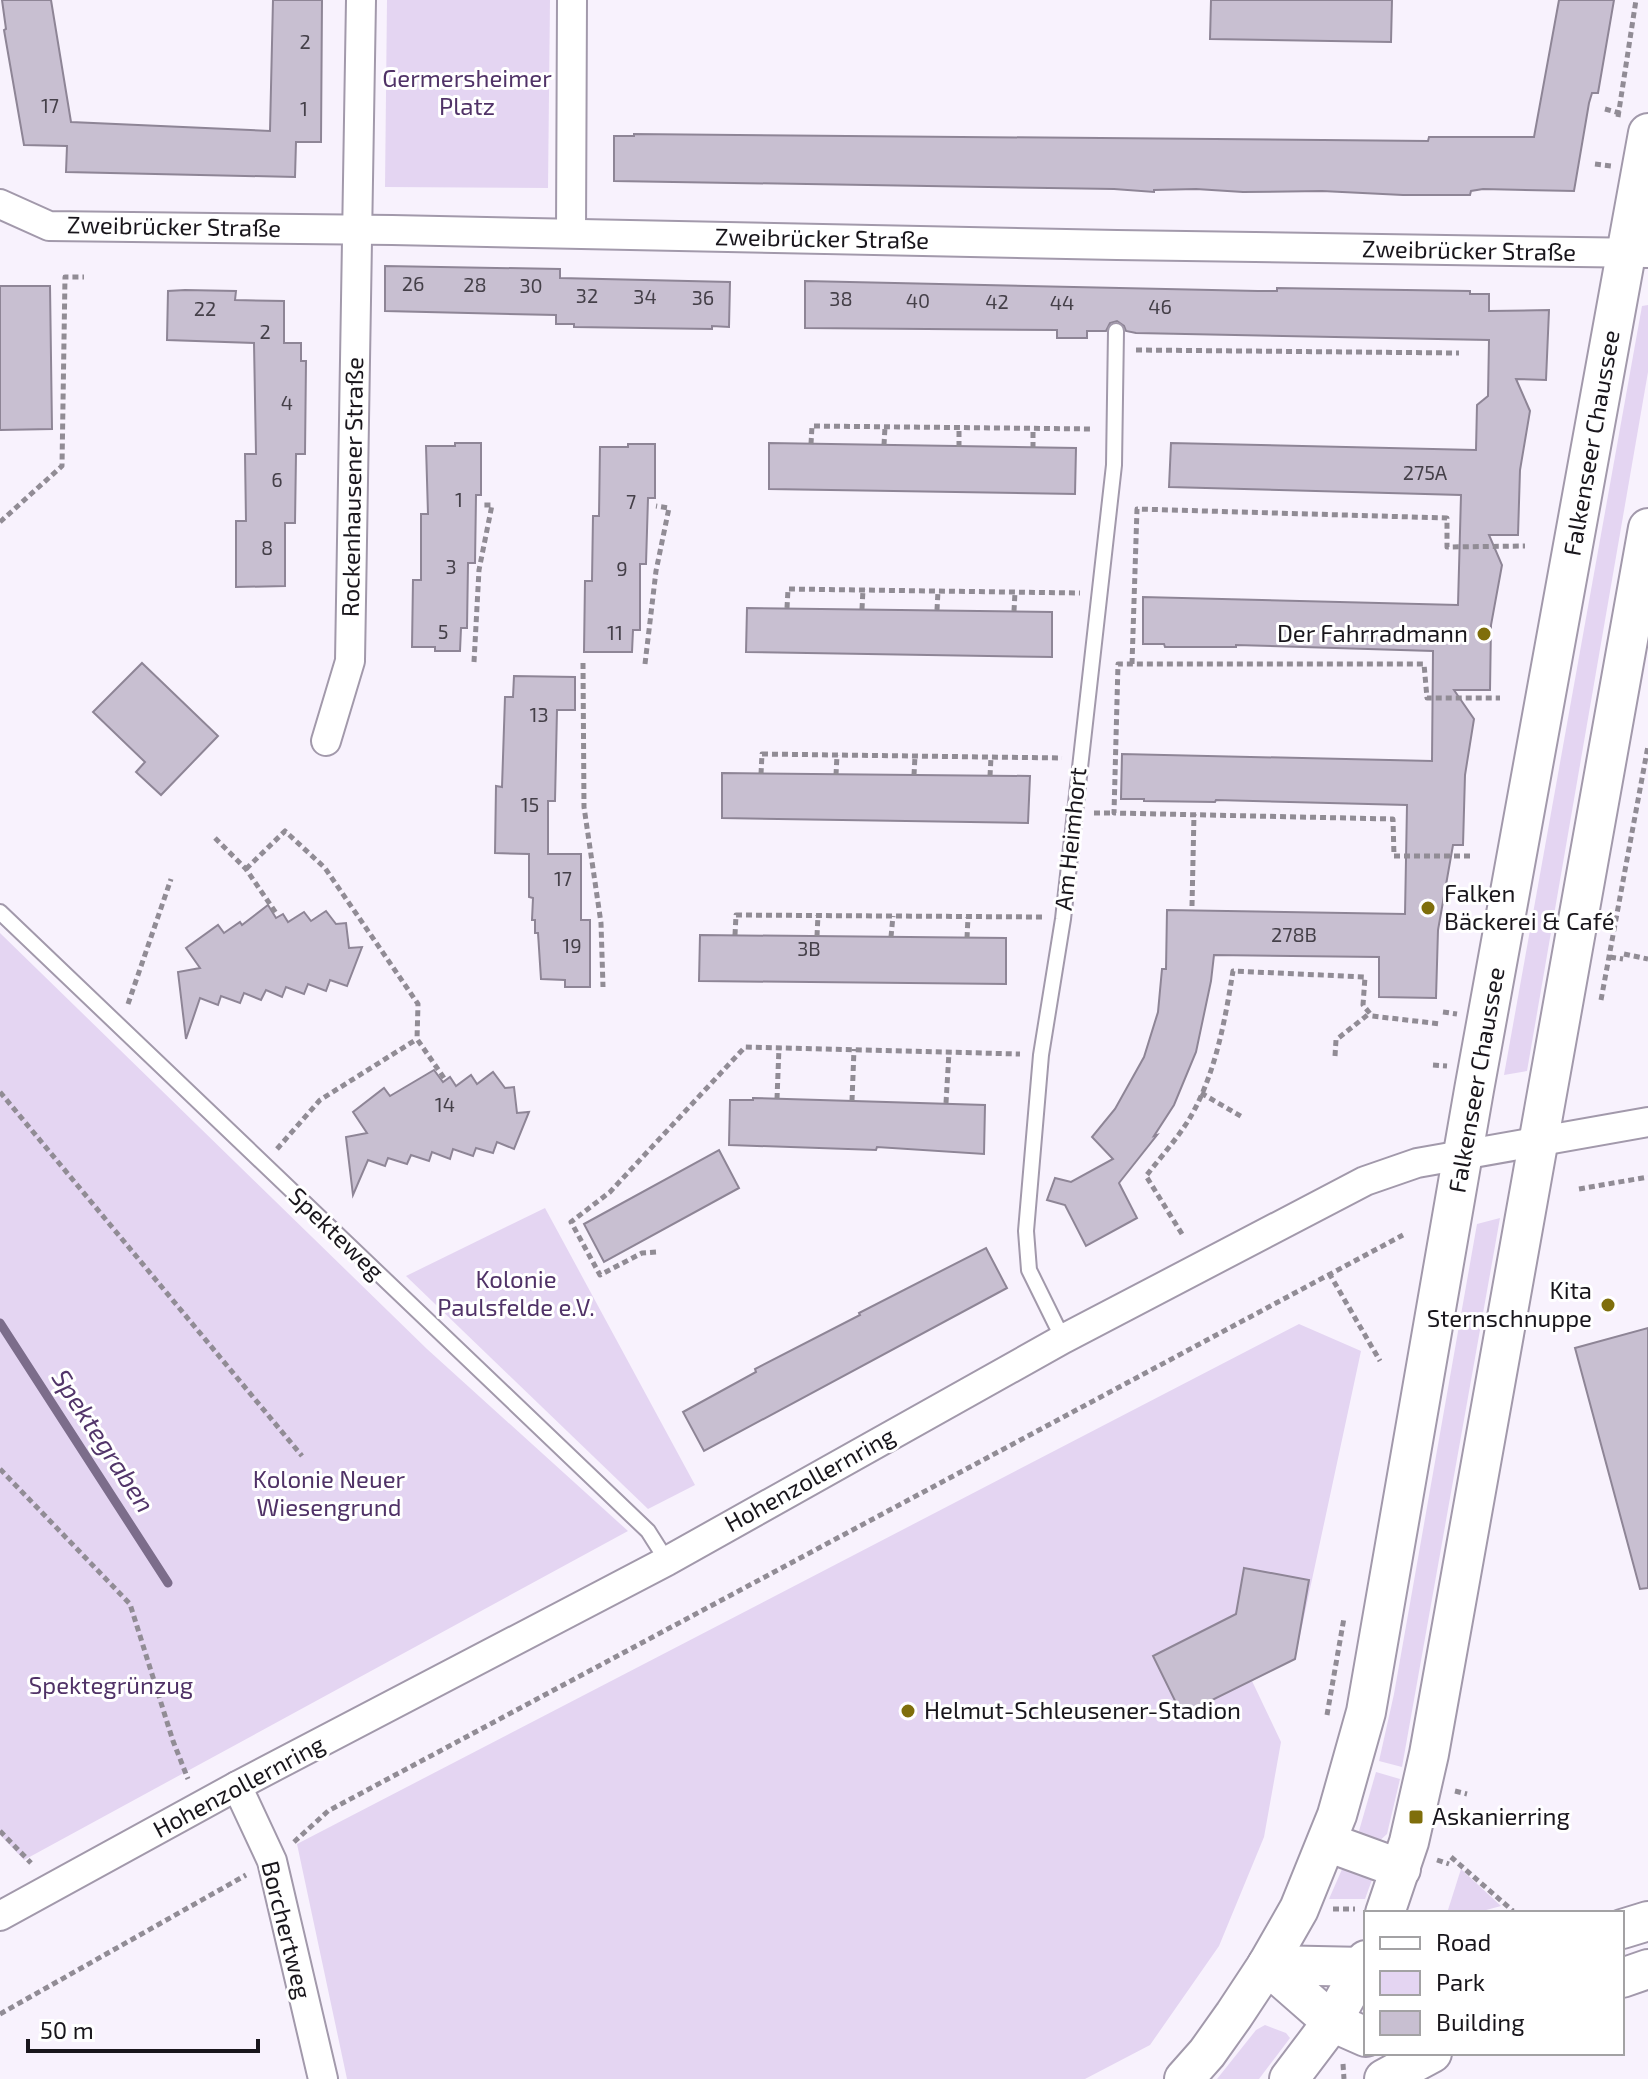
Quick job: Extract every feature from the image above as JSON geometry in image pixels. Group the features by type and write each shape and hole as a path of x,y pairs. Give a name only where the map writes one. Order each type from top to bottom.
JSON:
{"main road":[{"name":"Falkenseer Chaussee","path":"1184,2079 1207,2053 1267,1965 1299,1909 1327,1842 1350,1774 1366,1712 1463,1155 1637,253 1627,121"},
{"path":"1373,1911 1401,1869 1427,1767 1648,528"},
{"path":"1327,1842 1401,1869"},
{"path":"1624,1928 1648,1921"},
{"path":"1267,1965 1364,1965"},
{"path":"1267,1965 1332,2022 1364,2036"},
{"path":"1289,2079 1332,2022 1364,1967"},
{"path":"1624,1977 1648,1969"},
{"path":"1384,2079 1428,2055"}],"street":[{"path":"356,229 361,0"},
{"path":"571,233 572,0"},
{"name":"Zweibrücker Straße","path":"0,204 49,226 1637,253"},
{"name":"Rockenhausener Straße","path":"326,741 350,661 356,229"},
{"name":"Hohenzollernring","path":"0,1916 237,1786 667,1561 1063,1339 1365,1181 1417,1163 1648,1122"},
{"name":"Borchertweg","path":"237,1786 323,2079"}],"lane":[{"name":"Am Heimhort","path":"1063,1339 1029,1270 1026,1231 1041,1055 1063,919 1114,465 1116,331"},
{"name":"Spekteweg","path":"0,912 648,1531 667,1561"}],"path":[{"path":"1605,109 1627,121 1636,0"},
{"path":"1608,176 1612,152"},
{"path":"0,522 62,466 65,277 84,277"},
{"path":"1115,350 1459,353"},
{"path":"811,444 812,426 1094,429 1093,443"},
{"path":"884,445 885,427"},
{"path":"959,428 959,447"},
{"path":"1033,429 1033,448"},
{"path":"474,662 479,570 492,505 483,505"},
{"path":"645,664 656,571 669,508 656,506"},
{"path":"1132,664 1137,509 1447,518 1447,547 1525,546"},
{"path":"1080,607 1082,579"},
{"path":"787,608 788,589 1081,593"},
{"path":"862,609 863,589"},
{"path":"937,610 938,591"},
{"path":"1014,611 1015,592"},
{"path":"583,663 584,807 601,923 603,987"},
{"path":"1470,856 1394,856 1393,819 1114,813 1118,664 1424,664 1427,698 1500,698"},
{"path":"1062,772 1065,745"},
{"path":"1600,1003 1648,746"},
{"path":"761,774 762,754 1063,759"},
{"path":"836,775 837,755"},
{"path":"914,775 915,756"},
{"path":"990,776 991,757"},
{"path":"1192,906 1194,814"},
{"path":"246,869 285,831 325,868 418,1004 417,1039 444,1078"},
{"path":"215,838 246,869 276,913"},
{"path":"120,1027 171,879"},
{"path":"735,935 736,915 1042,918 1044,903"},
{"path":"817,936 818,915"},
{"path":"891,937 893,916"},
{"path":"967,938 968,917"},
{"path":"1601,955 1648,959"},
{"path":"1182,1234 1146,1176 1188,1120 1201,1093 1217,1047 1233,971 1365,977 1363,1005 1372,1016 1441,1024"},
{"path":"1335,1056 1336,1040 1370,1013"},
{"path":"263,1165 320,1100 417,1039"},
{"path":"656,1252 642,1253 600,1275 571,1222 610,1192 745,1047 1041,1055"},
{"path":"777,1099 779,1047"},
{"path":"852,1101 854,1049"},
{"path":"946,1103 949,1052"},
{"path":"0,1092 302,1456"},
{"path":"1201,1093 1244,1118"},
{"path":"1579,1189 1648,1177"},
{"path":"0,2014 262,1866 328,1811 1403,1235"},
{"path":"1329,1273 1380,1361"},
{"path":"0,1469 130,1604 188,1779"},
{"path":"1324,1730 1346,1607"},
{"path":"0,1831 31,1863"},
{"path":"1451,1857 1513,1911"},
{"path":"1324,1909 1373,1911"}],"green space":[{"name":"Germersheimer Platz","path":"387,0 550,0 548,188 385,187"},
{"path":"1648,305 1648,372 1527,1071 1504,1075 1642,306"},
{"name":"Kolonie Neuer Wiesengrund","path":"0,933 427,1349 628,1531 24,1860 0,1835"},
{"name":"Kolonie Paulsfelde e.V.","path":"545,1208 695,1485 648,1509 406,1276"},
{"path":"1500,1218 1402,1767 1379,1761 1394,1694 1477,1224"},
{"name":"Helmut-Schleusener-Stadion","path":"1299,1324 1361,1351 1295,1659 1252,1681 1281,1742 1264,1837 1219,1946 1150,2045 1085,2079 347,2079 297,1844"},
{"path":"1376,1772 1400,1779 1387,1834 1377,1843 1360,1835 1359,1831"},
{"path":"1343,1867 1373,1877 1365,1899 1329,1899"},
{"path":"1461,1869 1501,1906 1482,1911 1448,1910"},
{"path":"1265,2025 1286,2033 1290,2038 1259,2079 1217,2079 1256,2030"}],"building":[{"path":"2,0 51,0 71,122 270,131 273,0 322,0 321,142 296,142 295,177 66,172 67,146 24,145 4,30"},
{"path":"1211,0 1392,0 1391,42 1210,39"},
{"path":"1559,0 1614,0 1598,93 1592,93 1589,103 1574,191 1483,189 1471,191 1470,195 1403,195 1322,191 1196,189 1154,192 614,181 614,136 634,134 1428,141 1429,137 1534,137"},
{"path":"385,266 560,269 560,278 730,282 729,327 574,327 574,324 556,324 556,315 385,311"},
{"path":"805,281 1258,291 1277,291 1277,288 1470,291 1470,294 1489,294 1489,311 1549,310 1546,380 1516,379 1530,411 1520,470 1518,535 1489,535 1502,565 1491,625 1490,690 1454,690 1474,719 1465,775 1463,845 1453,845 1438,930 1436,998 1379,997 1379,957 1214,955 1196,1052 1174,1105 1154,1136 1157,1135 1119,1183 1137,1218 1086,1246 1065,1205 1047,1200 1055,1178 1071,1182 1113,1159 1092,1137 1115,1109 1144,1057 1158,1012 1162,969 1166,969 1167,910 1405,914 1407,805 1121,799 1122,754 1432,761 1433,651 1236,645 1165,647 1164,644 1143,644 1143,597 1458,605 1461,495 1169,487 1171,443 1476,450 1477,405 1488,396 1489,340 1136,333 1126,331 1117,321 1110,323 1106,331 1087,331 1087,338 1057,338 1057,330 805,328"},
{"path":"0,286 50,286 52,429 0,430"},
{"path":"168,291 236,291 235,300 284,301 284,343 301,343 301,361 306,361 305,454 296,454 295,523 285,523 285,586 236,587 236,521 246,521 245,454 256,454 254,343 167,340"},
{"path":"455,443 481,443 481,495 476,495 475,563 468,563 467,628 461,628 460,651 435,651 435,647 412,647 413,580 421,580 421,514 428,514 426,446 455,446"},
{"path":"769,443 1076,448 1075,494 769,489"},
{"path":"628,444 655,444 655,498 648,498 646,564 640,564 640,630 633,630 632,652 584,652 585,581 592,581 593,516 599,516 600,447 628,447"},
{"path":"747,608 1052,612 1052,657 746,652"},
{"path":"142,663 218,736 161,795 136,772 145,762 93,712"},
{"path":"514,676 575,677 575,710 557,710 555,801 548,801 548,854 581,854 581,920 590,920 590,987 565,987 565,980 541,979 538,933 535,933 535,920 532,920 533,898 529,897 529,854 495,853 496,786 502,787 505,697 513,697"},
{"path":"722,773 1030,776 1028,823 722,818"},
{"path":"268,905 276,918 283,914 288,922 304,912 311,921 326,911 336,924 346,923 349,948 362,947 347,986 330,980 326,991 308,984 304,994 286,987 282,997 266,990 261,1000 244,993 240,1003 221,996 218,1005 200,998 186,1039 178,972 200,968 186,948 218,925 224,933 240,922 242,925"},
{"path":"700,935 1006,938 1006,984 699,981"},
{"path":"434,1070 443,1082 450,1077 456,1086 471,1075 477,1084 493,1072 505,1088 514,1087 517,1113 529,1112 514,1149 497,1142 493,1153 476,1148 473,1156 453,1149 450,1159 432,1152 429,1161 411,1155 407,1164 388,1158 385,1166 368,1160 353,1195 346,1137 367,1133 353,1112 384,1088 390,1096"},
{"path":"753,1098 985,1105 984,1154 877,1147 876,1150 729,1145 730,1100"},
{"path":"719,1150 739,1188 604,1262 584,1224"},
{"path":"986,1248 1007,1288 704,1451 683,1412 756,1372 755,1369"},
{"path":"1648,1328 1648,1588 1640,1589 1575,1348"},
{"path":"1244,1568 1309,1580 1295,1659 1182,1715 1153,1656 1236,1614"}],"waterway":[{"name":"Spektegraben","path":"0,1323 168,1583"}],"place":[{"name":"Der Fahrradmann","path":"1484,634"},
{"name":"Falken Bäckerei & Café","path":"1428,908"},
{"name":"Kita Sternschnuppe","path":"1608,1305"},
{"name":"Helmut-Schleusener-Stadion","path":"908,1711"},
{"name":"Askanierring","path":"1416,1817"}],"park label":[{"name":"Spektegrünzug","path":"111,1686"}]}
